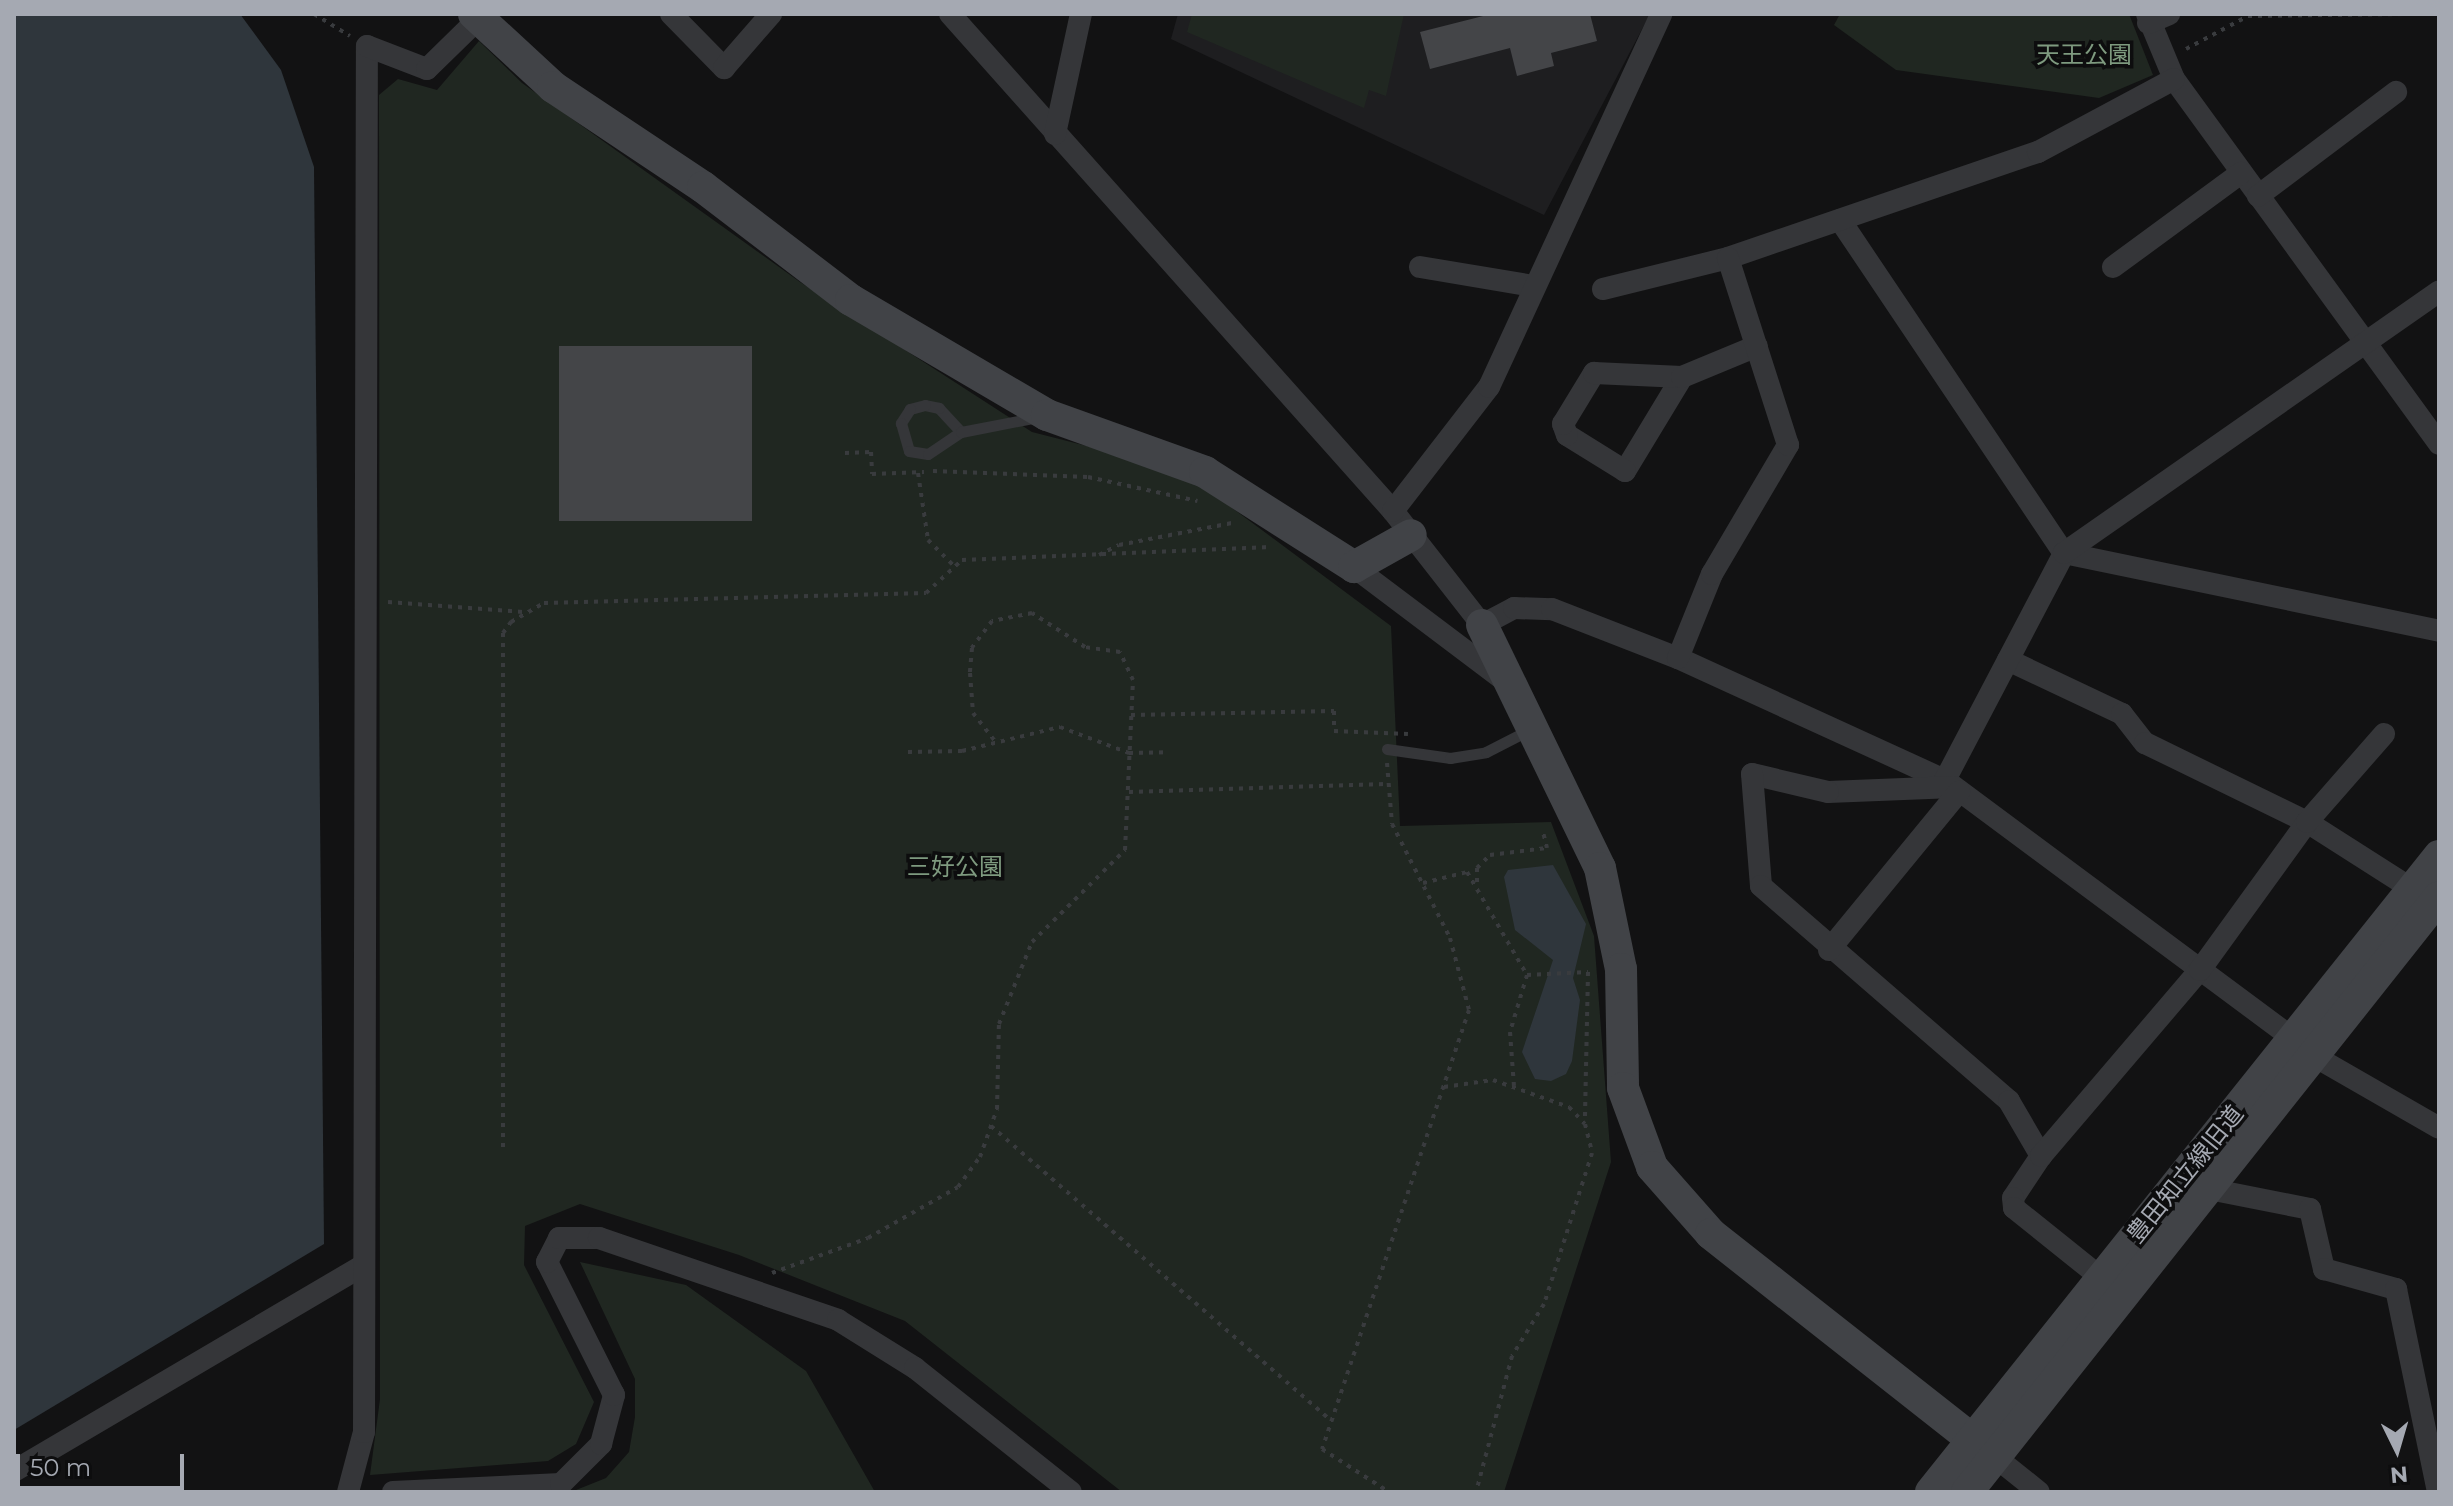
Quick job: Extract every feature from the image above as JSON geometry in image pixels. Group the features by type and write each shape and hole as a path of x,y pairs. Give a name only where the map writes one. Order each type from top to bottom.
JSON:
{"street":[{"path":"671,14 724,68 771,14"},
{"path":"950,14 1402,523 1482,625 1504,680 1600,868 1621,969 1623,1088 1652,1167 1711,1234 2039,1492"},
{"path":"1055,134 1081,14"},
{"path":"1354,567 1402,523 1489,387 1661,14"},
{"path":"2169,14 2148,18 2169,70 2365,344 2431,417 2439,444"},
{"path":"348,1492 364,1432 367,46 427,69 476,16 553,87 703,187 851,300 1047,415 1205,472 1354,567 1504,680"},
{"path":"1603,289 1728,258 2038,152 2169,70"},
{"path":"2258,196 2396,92"},
{"path":"2113,267 2241,173"},
{"path":"1840,220 2064,553 2439,631"},
{"path":"1678,658 1712,574 1785,459 1788,445 1728,258"},
{"path":"1420,267 1533,286"},
{"path":"1829,950 1953,786 2008,660 2064,553 2439,291"},
{"path":"1682,377 1625,471 1567,435 1563,424 1594,373 1682,377 1757,346"},
{"path":"1482,625 1532,606 1678,658 1953,786 2304,1048 2439,1128"},
{"path":"2008,660 2122,714 2145,743 2307,822 2425,893"},
{"path":"2100,1277 2014,1208 2013,1198 2041,1156 2200,970 2307,822 2384,734"},
{"path":"1953,786 1828,792 1752,774 1761,886 1829,950 2009,1101 2041,1156"},
{"name":"豊田知立線旧道","path":"1967,1492 1984,1448 2100,1277 2304,1048 2425,893 2439,856"},
{"name":"豊田知立線旧道","path":"1931,1492 1984,1448 2209,1189 2304,1048"},
{"path":"2209,1189 2310,1209 2324,1269 2396,1289 2429,1409 2438,1492"},
{"path":"393,1492 561,1484 601,1444 614,1395 547,1262 559,1238 599,1238 740,1285 876,1342 1071,1492"},
{"path":"14,1471 364,1265"}],"lane":[{"path":"961,432 939,408 925,405 910,409 901,423 909,451 928,454 961,432 1047,415"},
{"path":"1387,749 1450,758 1486,752 1530,730"}],"path":[{"path":"314,14 367,46"},
{"path":"2169,70 2248,16 2424,14"},
{"path":"845,453 871,452 872,474 918,472 1088,477 1207,505"},
{"path":"918,472 928,540 955,567"},
{"path":"1097,556 1119,545 1221,529 1233,523 1231,514"},
{"path":"503,1147 503,633 525,612 544,603 926,593 962,560 1320,544"},
{"path":"365,599 525,612"},
{"path":"740,1285 934,1206 980,1157 991,1126 999,1024 1020,967 1051,916 1125,850 1131,664 1120,652 1085,647 1048,618 1006,614 972,648 973,713 995,741"},
{"path":"1131,715 1334,711 1334,731 1387,728 1423,739"},
{"path":"908,752 962,751 1060,727 1129,753 1168,752"},
{"path":"1387,728 1387,784 1392,824 1450,938 1469,1010 1322,1449 1389,1492"},
{"path":"1129,792 1387,784"},
{"path":"1477,882 1477,868 1490,855 1547,848 1543,832"},
{"path":"1422,883 1449,871 1467,872 1477,882 1527,975 1510,1032 1514,1086"},
{"path":"1476,1492 1512,1356 1544,1304 1570,1214 1590,1178 1580,1092 1591,988 1588,972 1554,970 1527,975"},
{"path":"1444,1087 1493,1080 1569,1107 1585,1124"},
{"path":"991,1126 1331,1420"}],"shaded area":[{"path":"14,14 240,14 281,70 314,167 324,1244 14,1430"},
{"path":"1178,14 1650,14 1544,215 1171,39"},
{"path":"1553,865 1586,924 1573,978 1580,1000 1572,1061 1566,1074 1551,1081 1535,1079 1522,1052 1553,960 1515,930 1504,877 1508,870"}],"green space":[{"path":"1192,14 1404,14 1386,96 1369,90 1364,108 1187,32"},
{"name":"天王公園","path":"1840,14 2129,14 2153,75 2099,98 1896,70 1834,25"},
{"name":"三好公園","path":"479,41 522,83 800,282 1032,432 1181,470 1391,626 1400,826 1551,822 1594,936 1611,1162 1504,1492 1122,1492 905,1321 739,1255 580,1204 525,1226 524,1265 594,1402 576,1444 548,1461 370,1475 380,1399 379,95 398,79 437,90"},
{"path":"580,1262 686,1285 806,1371 875,1492 571,1492 606,1478 629,1452 635,1417 635,1379"}],"building":[{"path":"1491,14 1590,14 1597,41 1551,53 1554,66 1517,76 1510,48 1430,69 1420,32"},
{"path":"559,346 752,346 752,521 559,521"}]}
